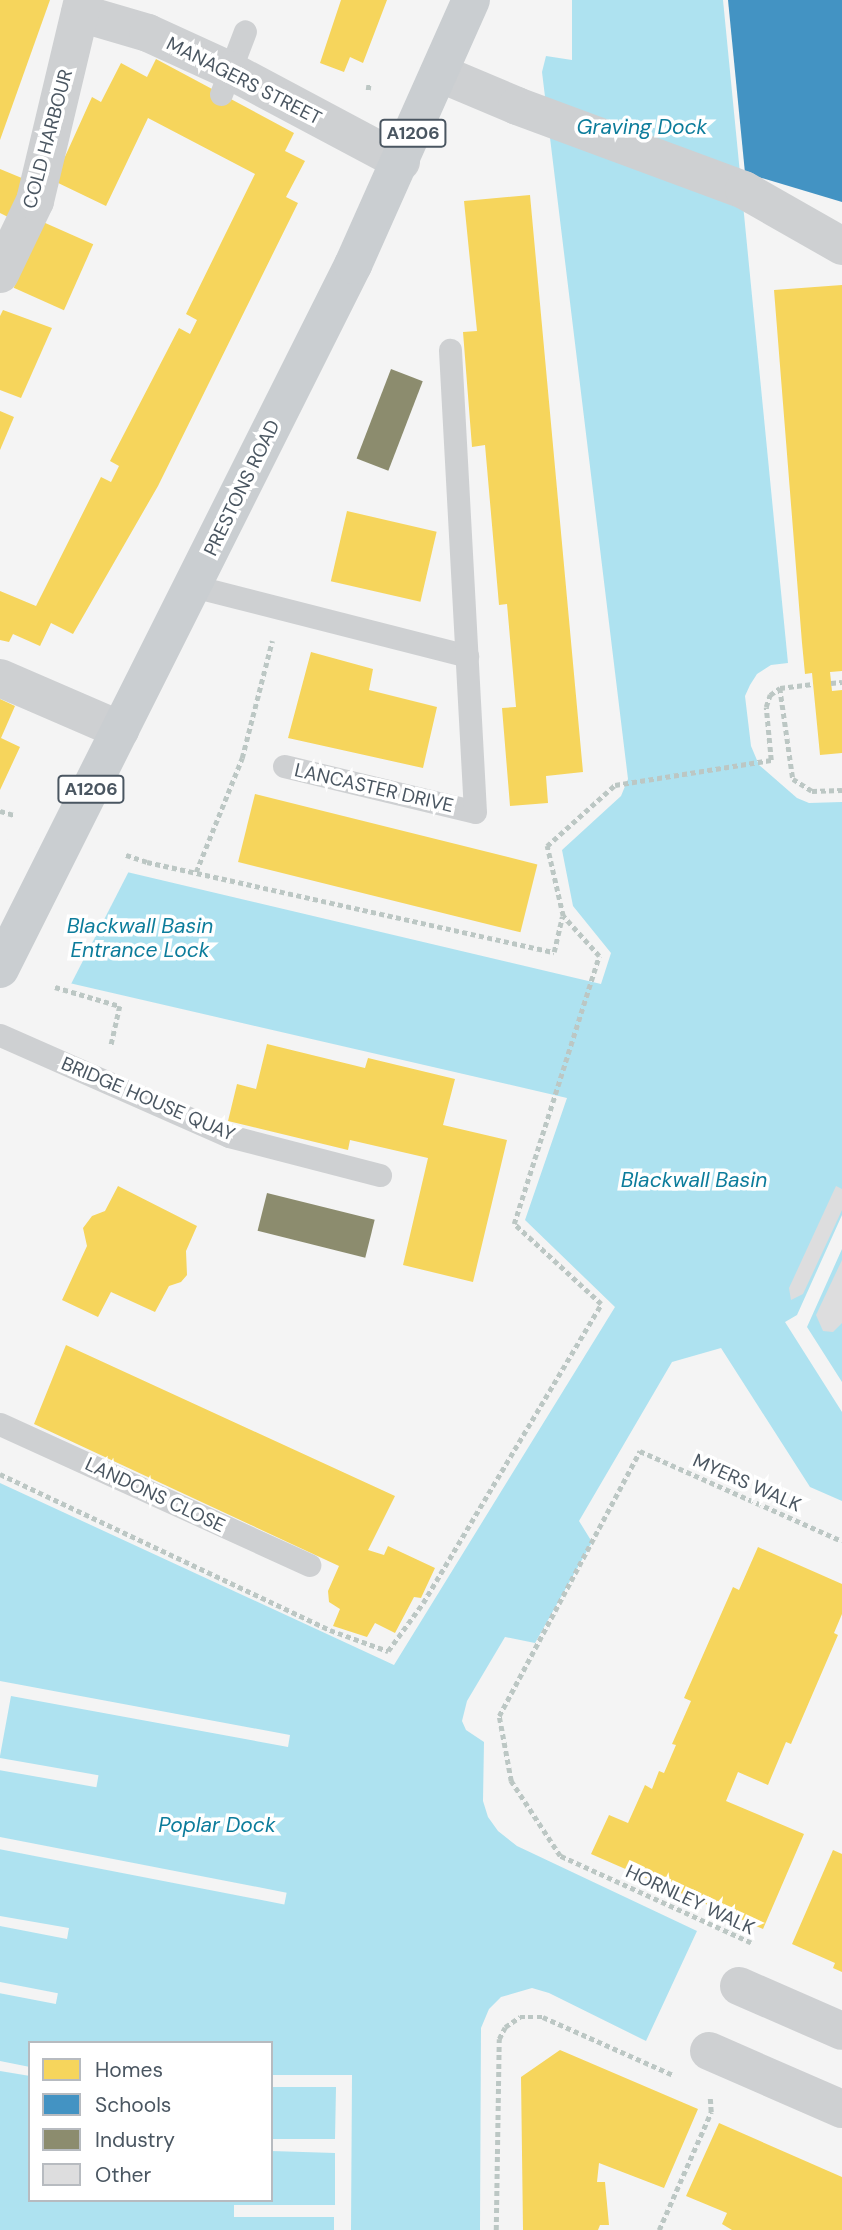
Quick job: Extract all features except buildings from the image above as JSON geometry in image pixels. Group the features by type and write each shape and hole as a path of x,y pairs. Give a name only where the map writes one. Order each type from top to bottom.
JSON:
{"main road":[{"name":"PRESTONS ROAD","path":"0,969 354,265 471,0"}],"street":[{"name":"MANAGERS STREET","path":"82,6 148,33 225,82 401,162"},
{"name":"COLD HARBOUR","path":"0,274 35,201 82,6"},
{"path":"439,74 744,190 842,246"},
{"path":"0,678 120,730"},
{"path":"746,1989 842,2031"},
{"path":"714,2067 842,2109"}],"lane":[{"path":"225,82 245,30"},
{"name":"LANCASTER DRIVE","path":"284,766 475,812 450,350"},
{"path":"193,586 467,656"},
{"name":"BRIDGE HOUSE QUAY","path":"0,1035 229,1136 380,1175"},
{"name":"LANDONS CLOSE","path":"0,1424 309,1565"}],"path":[{"path":"368,90 369,82"},
{"path":"196,872 242,758 273,634"},
{"path":"831,683 842,682"},
{"path":"126,855 554,952 562,916 547,846 615,785 771,760 766,707 770,695 780,688 813,684"},
{"path":"780,688 793,779 812,791 842,790"},
{"path":"0,811 14,815"},
{"path":"0,1474 330,1630 388,1651 424,1603 601,1304 514,1224 599,956 562,916"},
{"path":"55,987 120,1006 111,1047"},
{"name":"MYERS WALK","path":"640,1451 842,1541"},
{"name":"HORNLEY WALK","path":"640,1451 499,1716 511,1781 560,1856 771,1952 746,1989"},
{"path":"496,2230 499,2039 505,2027 520,2017 543,2017 686,2081"},
{"path":"659,2230 711,2112 714,2067"}],"water":[{"path":"572,0 723,0 788,663 771,665 757,674 745,696 751,746 759,765 797,798 809,803 842,802 842,1501 810,1487 721,1348 672,1362 579,1521 592,1542 535,1643 505,1637 467,1701 462,1721 466,1730 484,1742 483,1801 488,1817 498,1831 517,1846 697,1931 646,2041 549,1993 532,1988 501,1997 489,2009 481,2028 480,2230 0,2230 0,1483 394,1665 615,1307 525,1220 567,1098 0,967 0,842 601,984 611,953 573,906 562,850 621,796 628,779 542,72 546,56 572,60"}],"pier":[{"path":"0,838 129,871 70,986 0,971"},
{"path":"842,1215 842,1249 807,1327 842,1382 842,1412 785,1322 797,1315"},
{"path":"0,1681 290,1735 288,1747 11,1696 0,1756"},
{"path":"0,1758 98,1775 96,1787 0,1770"},
{"path":"0,1837 287,1893 284,1904 0,1849"},
{"path":"0,1916 69,1928 67,1939 0,1926"},
{"path":"0,1982 58,1993 56,2004 0,1993"},
{"path":"0,2061 28,2067 28,2076 0,2071"},
{"path":"273,2075 352,2075 351,2230 334,2230 334,2217 234,2217 234,2205 335,2205 335,2153 273,2151 273,2139 335,2139 336,2087 273,2087"}],"water label":[{"name":"Graving Dock","path":"642,127"},
{"name":"Blackwall Basin Entrance Lock","path":"140,938"},
{"name":"Blackwall Basin","path":"694,1180"},
{"name":"Poplar Dock","path":"217,1825"}]}
